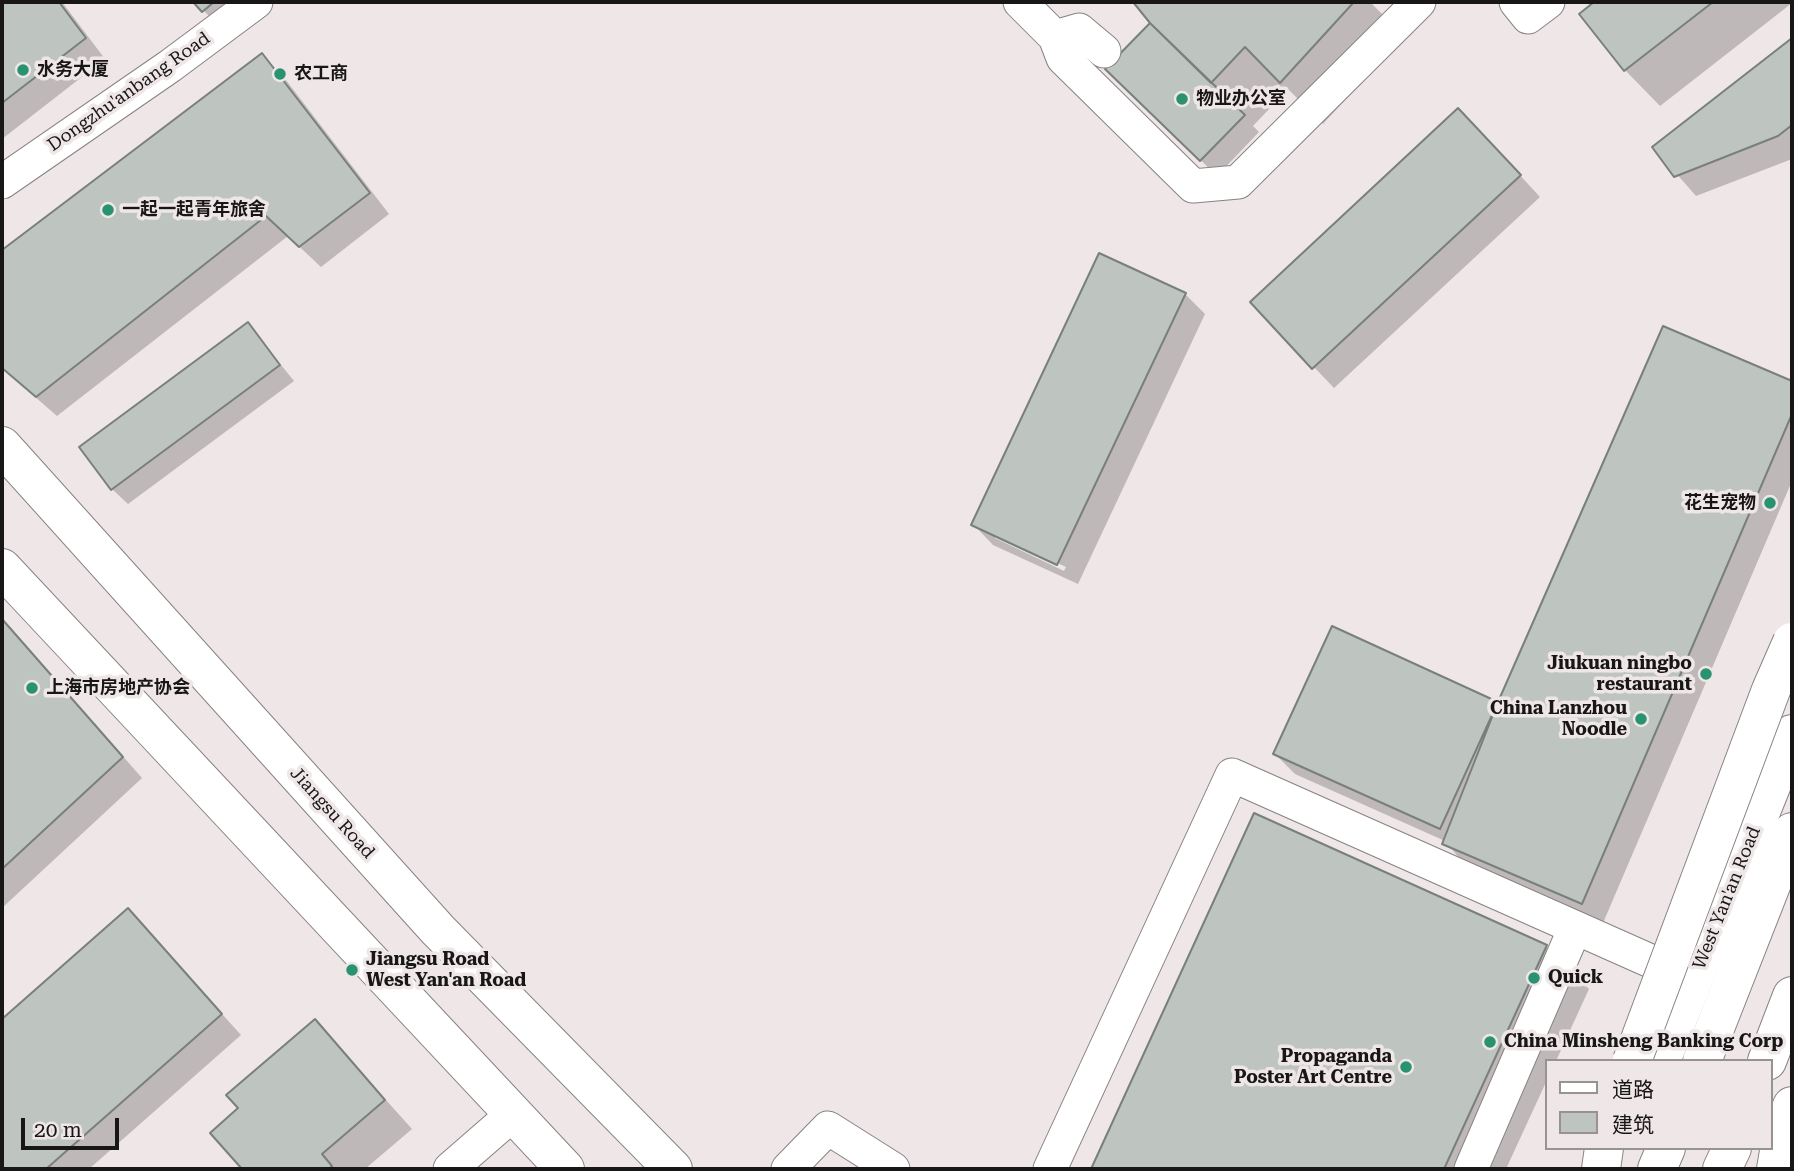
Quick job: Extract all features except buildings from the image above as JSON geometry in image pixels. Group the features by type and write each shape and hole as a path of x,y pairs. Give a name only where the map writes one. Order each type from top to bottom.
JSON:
{"main road":[{"name":"Jiangsu Road","path":"2,446 438,930 673,1169"},
{"path":"2,568 565,1169"},
{"path":"1633,1059 1771,690 1792,642"},
{"name":"West Yan'an Road","path":"1662,1059 1792,734"},
{"path":"1703,1059 1792,832"},
{"path":"1767,1059 1792,996"},
{"path":"1776,1169 1783,1128 1792,1106"},
{"path":"1601,1169 1604,1150"},
{"path":"1613,1169 1622,1150"},
{"path":"1657,1169 1665,1150"},
{"path":"1722,1169 1730,1150"},
{"path":"1789,1169 1792,1163"}],"street":[{"name":"Dongzhu'anbang Road","path":"2,182 170,66 256,2"},
{"path":"1020,2 1055,37 1063,58 1193,187 1238,182 1419,2"},
{"path":"1516,2 1528,17 1548,2"},
{"path":"1055,37 1079,30 1104,51"},
{"path":"1049,1169 1232,775 1694,980"},
{"path":"1471,1169 1575,928"},
{"path":"450,1169 512,1115"},
{"path":"788,1169 828,1128 893,1169"}],"place":[{"name":"水务大厦","path":"23,70"},
{"name":"农工商","path":"280,74"},
{"name":"物业办公室","path":"1182,99"},
{"name":"一起一起青年旅舍","path":"108,210"},
{"name":"花生宠物","path":"1770,503"},
{"name":"Jiukuan ningbo restaurant","path":"1706,674"},
{"name":"上海市房地产协会","path":"32,688"},
{"name":"China Lanzhou Noodle","path":"1641,719"},
{"name":"Jiangsu Road West Yan'an Road","path":"352,970"},
{"name":"Quick","path":"1534,978"},
{"name":"China Minsheng Banking Corp","path":"1490,1042"},
{"name":"Propaganda Poster Art Centre","path":"1406,1067"}]}
